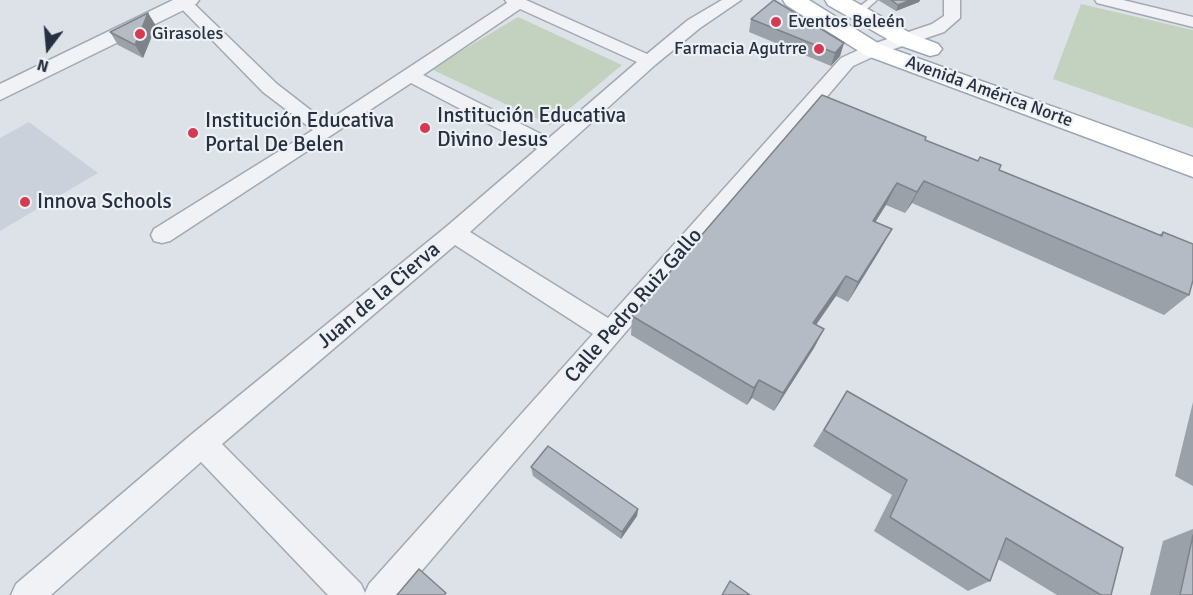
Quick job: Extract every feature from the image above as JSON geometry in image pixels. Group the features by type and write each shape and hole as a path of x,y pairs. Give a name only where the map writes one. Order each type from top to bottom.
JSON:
{"main road":[{"name":"Avenida América Norte","path":"794,0 873,50 1193,167"},
{"name":"Avenida América Norte","path":"836,0 865,7 904,39 1193,145"}],"street":[{"path":"0,75 159,0"},
{"name":"Juan de la Cierva","path":"27,595 202,443 454,233 650,61 694,24 733,0"},
{"name":"Calle Pedro Ruiz Gallo","path":"380,595 847,62 873,50 938,28 952,18 952,0"},
{"path":"1103,0 1166,8 1193,22"},
{"path":"0,93 185,1 270,88 326,131"},
{"path":"162,235 326,131 516,1 650,61"},
{"path":"410,75 552,148"},
{"path":"454,233 610,332"},
{"path":"202,443 350,595"}],"shaded area":[{"name":"Innova Schools","path":"29,122 98,173 0,231 0,138"}],"green space":[{"path":"1081,4 1193,30 1193,128 1053,79"},
{"path":"518,17 622,65 550,125 431,69"}],"building":[{"path":"774,0 844,43 835,53 751,19"},
{"path":"891,0 911,0 898,5"},
{"path":"148,13 135,45 110,32"},
{"path":"822,95 926,137 925,140 978,161 980,157 1001,165 999,170 1162,236 1163,232 1193,244 1193,280 1189,295 924,181 917,192 897,183 873,221 892,229 858,282 846,276 813,323 824,329 783,393 759,380 754,388 632,316"},
{"path":"847,391 1123,548 1111,595 1101,595 1006,538 990,581 890,517 907,480 824,430"},
{"path":"548,446 638,509 622,532 531,467"},
{"path":"1193,535 1193,595 1180,595"},
{"path":"419,569 446,593 444,595 397,595"},
{"path":"730,581 750,595 722,595"}],"place":[{"name":"Eventos Beleén","path":"776,22"},
{"name":"Girasoles","path":"140,34"},
{"name":"Farmacia Agutrre","path":"819,49"},
{"name":"Institución Educativa Divino Jesus","path":"425,128"},
{"name":"Institución Educativa Portal De Belen","path":"193,133"},
{"name":"Innova Schools","path":"25,202"}]}
